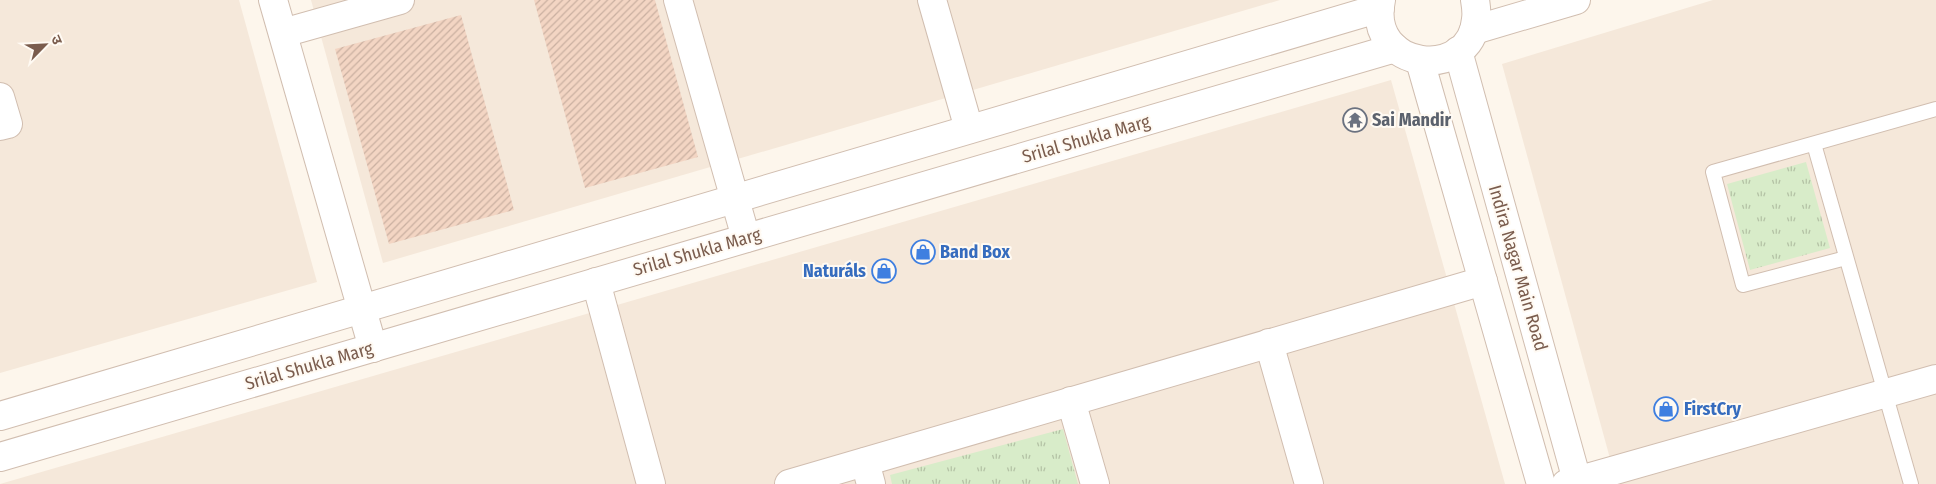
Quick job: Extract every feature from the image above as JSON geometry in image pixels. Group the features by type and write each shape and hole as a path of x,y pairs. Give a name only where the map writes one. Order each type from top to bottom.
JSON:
{"street":[{"path":"273,0 373,348"},
{"path":"283,33 400,0"},
{"path":"678,0 746,238"},
{"path":"932,0 969,129"},
{"path":"0,416 969,129 1380,4 1383,30 1395,48 1404,55 1420,61 1443,59 1465,45 1474,30 1476,19 1475,0"},
{"path":"1474,30 1576,0"},
{"name":"Srilal Shukla Marg","path":"0,456 1395,48"},
{"name":"Indira Nagar Main Road","path":"1458,51 1574,483"},
{"name":"Indira Nagar Main Road","path":"1420,61 1541,484"},
{"path":"0,97 8,124 0,126"},
{"path":"789,484 868,473 1071,401 1483,281"},
{"path":"596,282 650,484"},
{"path":"1269,343 1308,484"},
{"path":"1574,483 1936,379"},
{"path":"1071,401 1095,484"}],"lane":[{"path":"1846,258 1743,285 1713,172 1936,110"},
{"path":"1814,144 1911,484"}],"shaded area":[{"path":"0,0 239,0 317,282 0,373"},
{"path":"311,0 1280,0 383,263"},
{"path":"1713,0 1936,0 1936,484 1617,484 1502,64"},
{"path":"1391,80 1505,484 0,484 404,367"}],"green space":[{"path":"1806,162 1830,248 1750,270 1727,184"},
{"path":"1063,429 1078,484 892,484 890,475"}],"building":[{"path":"534,0 655,0 698,157 585,188"},
{"path":"461,15 514,210 389,244 335,49"}],"place":[{"name":"Sai Mandir","path":"1355,120"},
{"name":"Band Box","path":"923,252"},
{"name":"Naturáls","path":"884,271"},
{"name":"FirstCry","path":"1666,409"}]}
